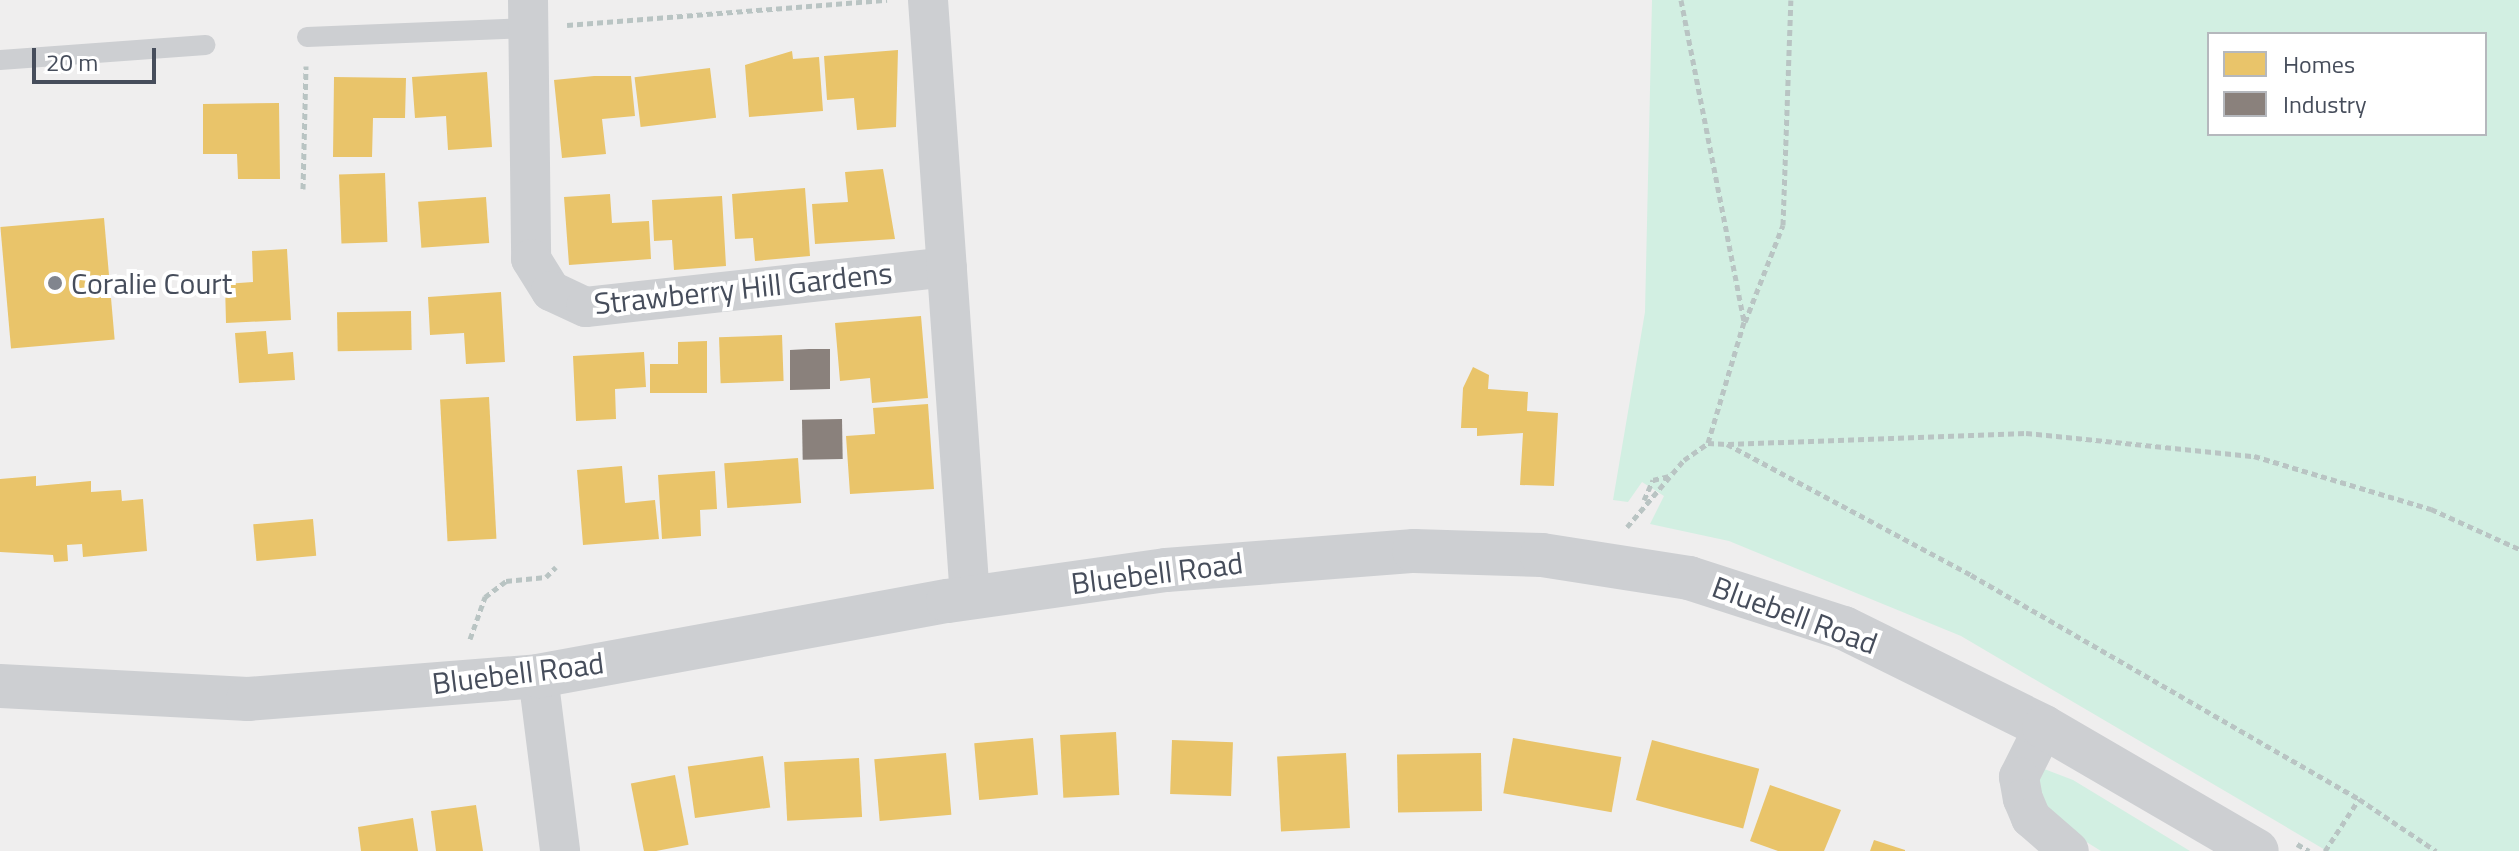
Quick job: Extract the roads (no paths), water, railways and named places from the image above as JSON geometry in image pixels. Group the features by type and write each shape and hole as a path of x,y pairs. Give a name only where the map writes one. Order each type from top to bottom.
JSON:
{"street":[{"path":"928,0 970,597"},
{"name":"Strawberry Hill Gardens","path":"529,14 531,259 551,291 586,307 947,267"},
{"name":"Bluebell Road","path":"0,686 248,699 538,676 970,597 1293,556 1414,551 1619,563 1751,594 1844,628 2269,843"},
{"path":"538,676 560,851"},
{"path":"2044,727 2019,777 2023,799 2031,818 2069,851"}],"lane":[{"path":"307,37 529,14"},
{"path":"0,60 205,45"}],"place":[{"name":"Coralie Court","path":"55,283"}]}
